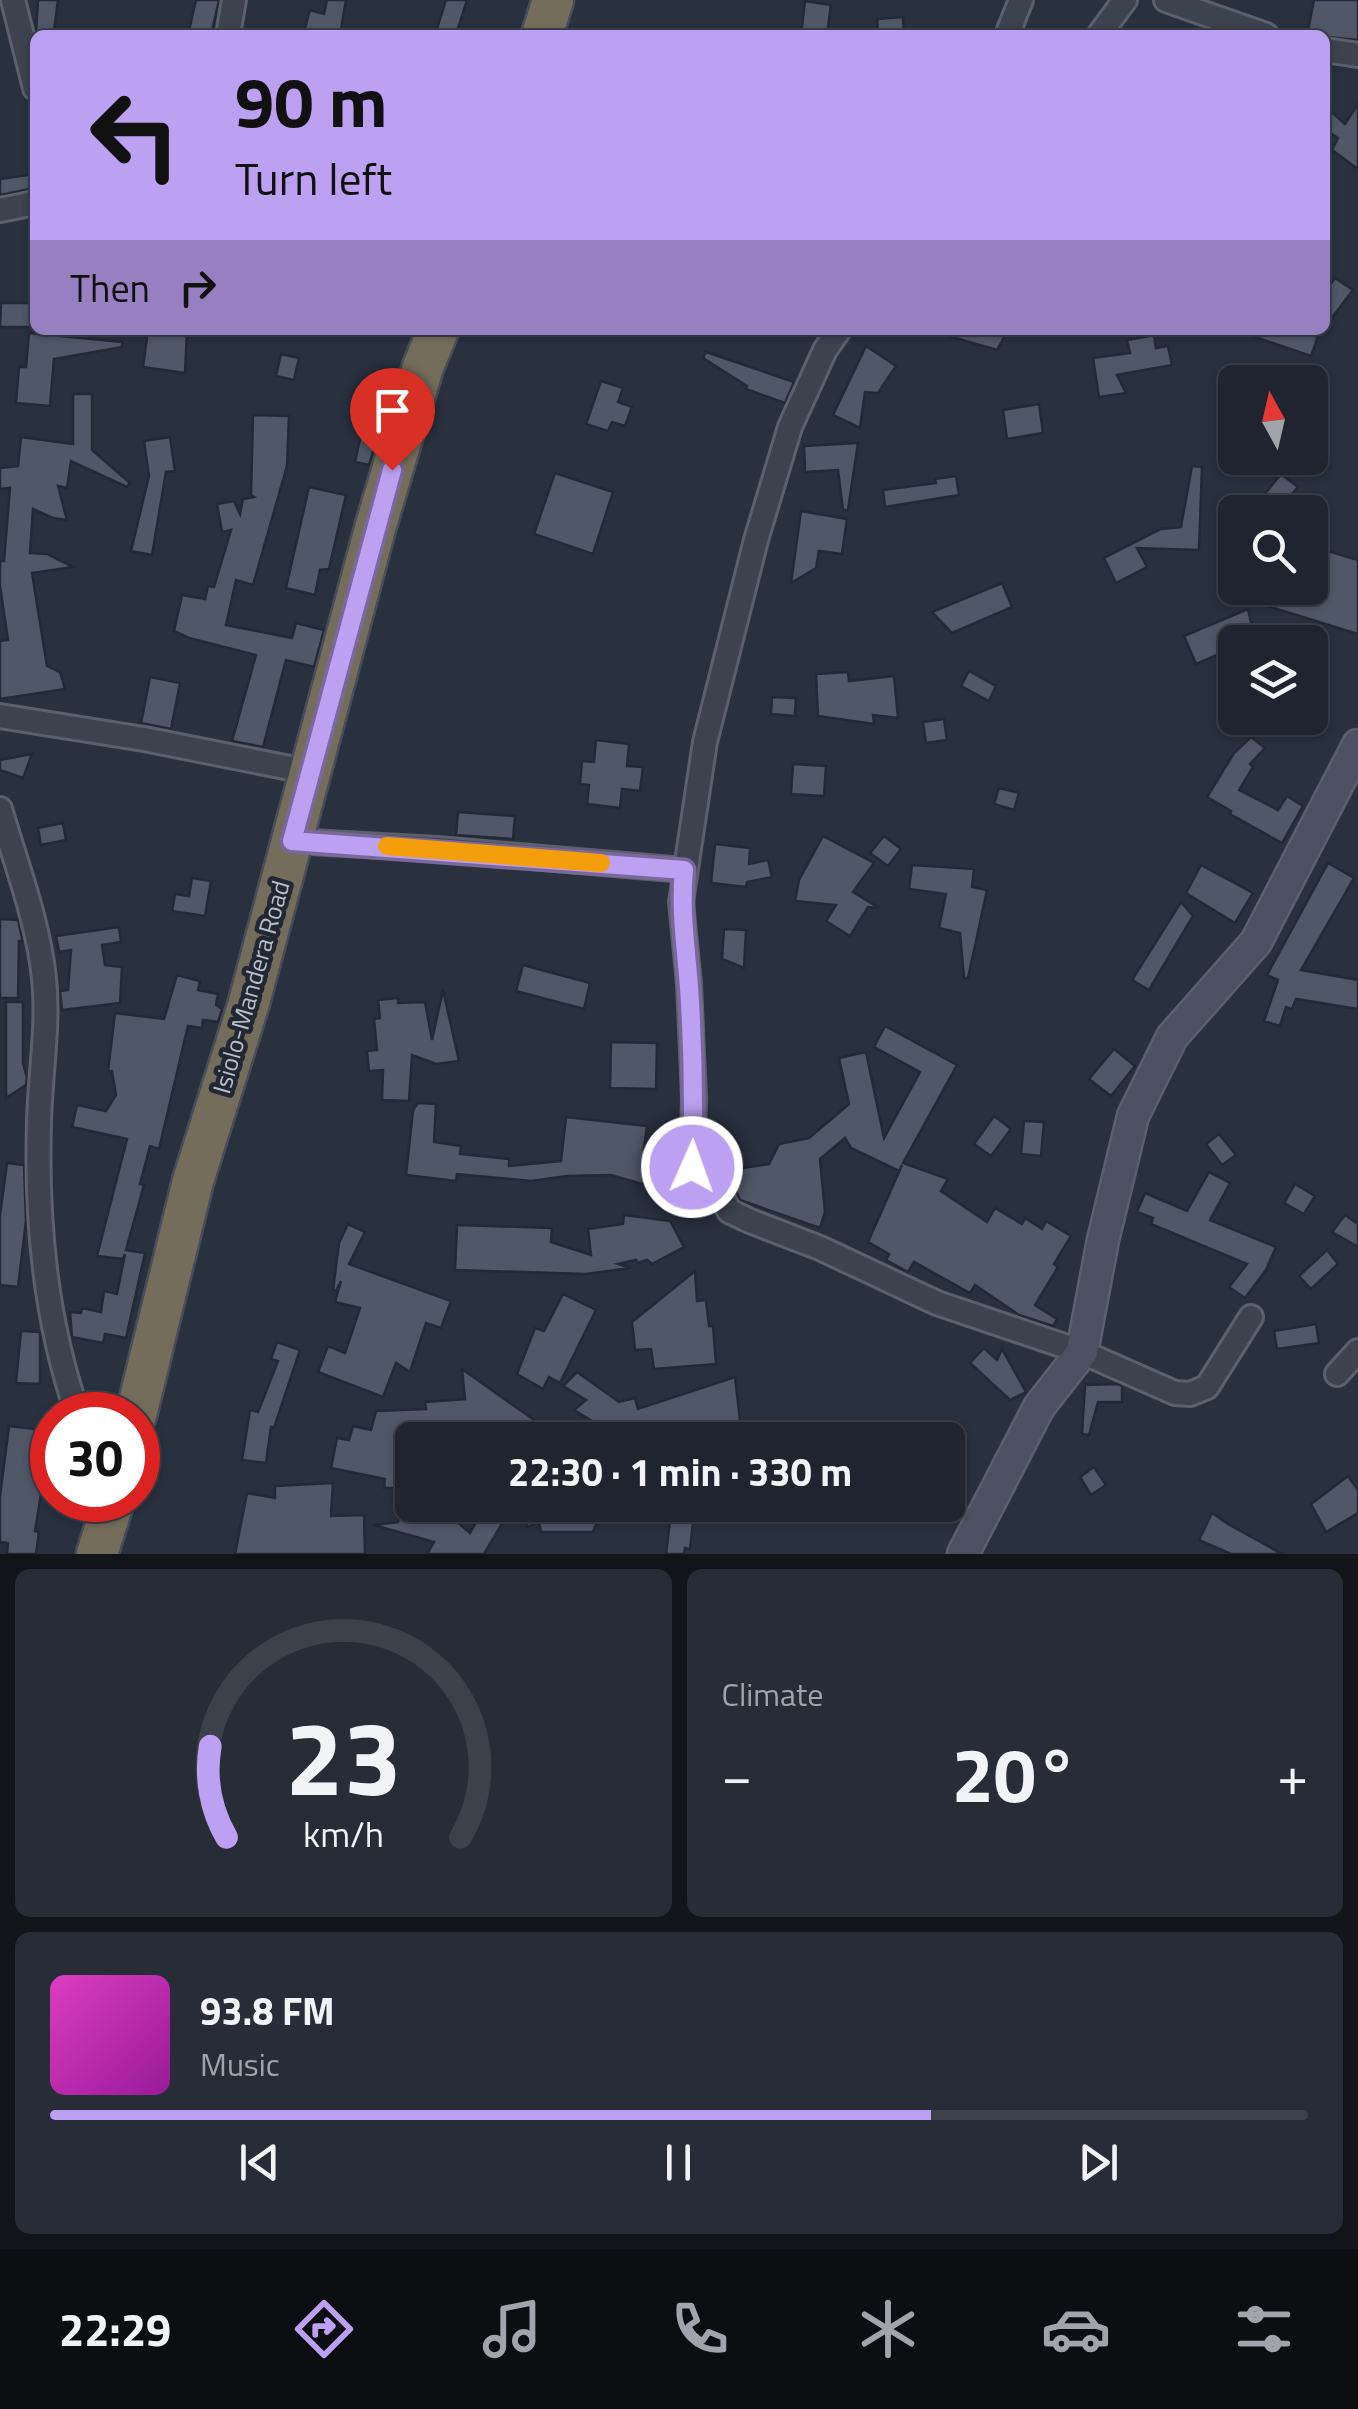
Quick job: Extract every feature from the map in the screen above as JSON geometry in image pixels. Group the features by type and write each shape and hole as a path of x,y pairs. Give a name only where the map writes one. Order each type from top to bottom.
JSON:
{"highway":[{"path":"544,30 553,0"},
{"name":"Isiolo-Mandera Road","path":"142,1392 194,1181 248,1006 376,525 436,335"},
{"path":"96,1554 105,1522"}],"street":[{"path":"13,0 30,68"},
{"path":"229,30 234,0"},
{"path":"1009,30 1021,0"},
{"path":"1104,30 1125,0"},
{"path":"1166,0 1252,30"},
{"path":"1330,51 1358,56"},
{"path":"0,210 30,204"},
{"path":"836,335 790,427 756,540 705,742 680,902 693,1079 692,1167 718,1189 730,1211 750,1221 820,1248 938,1303 1082,1352 1174,1393 1190,1394 1206,1387 1251,1317"},
{"path":"0,716 310,772"},
{"path":"963,1554 1040,1406 1082,1352 1103,1240 1134,1116 1172,1037 1256,942 1358,744"},
{"path":"0,809 22,879 44,978 39,1125 44,1260 61,1367 70,1392"},
{"path":"292,841 684,870"},
{"path":"1337,1374 1358,1351"}],"building":[{"path":"38,0 58,0 54,30 36,30"},
{"path":"196,0 219,0 212,30 189,30"},
{"path":"327,0 346,0 341,30 304,30 310,10 324,14"},
{"path":"446,0 467,0 458,30 437,30"},
{"path":"1314,0 1358,0 1358,40 1330,37 1330,30 1308,30"},
{"path":"805,1 831,5 828,30 802,30"},
{"path":"903,17 904,30 878,30 877,19"},
{"path":"1358,104 1358,169 1332,150 1338,138 1330,133 1330,110 1345,124"},
{"path":"30,175 30,189 0,195 0,179"},
{"path":"1335,278 1353,290 1330,320 1330,285"},
{"path":"1,303 30,303 30,327 0,327"},
{"path":"29,333 122,342 122,347 54,359 50,406 16,403 19,367 26,367"},
{"path":"147,335 187,335 185,373 143,367"},
{"path":"945,335 1005,335 997,350"},
{"path":"1154,335 1156,348 1168,346 1172,365 1117,375 1126,393 1099,397 1093,358 1130,353 1127,340"},
{"path":"1249,335 1318,337 1311,356"},
{"path":"866,346 896,366 878,393 865,392 860,428 833,415"},
{"path":"706,352 794,382 785,403 746,389 747,386 703,358"},
{"path":"281,354 299,358 294,380 276,376"},
{"path":"601,381 623,388 618,402 632,407 625,426 612,422 608,431 586,424"},
{"path":"73,394 92,394 92,450 130,483 127,487 71,461 67,488 58,486 67,520 33,509 30,553 47,554 73,567 32,573 47,666 60,672 65,689 0,699 0,641 8,640 0,561 4,561 10,488 0,489 0,468 18,466 21,437 73,444"},
{"path":"1039,404 1043,433 1007,439 1003,410"},
{"path":"253,415 289,416 287,466 253,585 236,580 226,625 292,638 296,623 324,630 314,667 286,660 263,747 232,741 256,655 174,631 182,595 205,599 208,586 214,587 231,530 222,532 217,504 234,501 240,514 243,499 254,497"},
{"path":"365,417 383,418 369,465 355,462"},
{"path":"170,437 175,471 166,472 152,555 131,551 149,476 144,441"},
{"path":"858,443 848,510 843,510 838,470 805,472 804,446"},
{"path":"1192,466 1202,467 1199,550 1137,548 1147,567 1116,583 1104,558 1161,529 1181,527"},
{"path":"555,473 613,492 593,554 534,534"},
{"path":"1280,475 1298,487 1291,495 1264,495"},
{"path":"956,476 959,495 885,507 883,490 936,483 935,479"},
{"path":"309,487 346,495 329,569 320,570 315,595 286,588"},
{"path":"801,511 847,519 842,554 819,551 816,568 791,583"},
{"path":"1328,551 1358,560 1358,634 1264,605 1328,605"},
{"path":"1002,583 1012,607 952,633 932,612"},
{"path":"1248,609 1252,625 1218,625 1218,655 1196,664 1184,636"},
{"path":"969,671 996,686 989,701 961,686"},
{"path":"848,672 849,681 894,676 898,718 873,715 874,724 818,716 816,674"},
{"path":"150,677 180,683 171,729 141,723"},
{"path":"772,697 796,698 795,716 771,714"},
{"path":"944,719 947,740 926,743 923,722"},
{"path":"1251,737 1265,748 1250,764 1253,767 1239,790 1278,810 1287,796 1303,806 1282,843 1207,797 1234,753"},
{"path":"596,740 629,744 627,766 643,767 640,791 622,789 620,808 587,804 589,785 580,784 582,761 594,762"},
{"path":"32,754 23,778 0,770 0,760"},
{"path":"793,764 826,766 824,796 791,794"},
{"path":"999,788 1019,793 1014,810 994,804"},
{"path":"458,812 515,816 513,839 456,835"},
{"path":"63,823 66,840 41,845 38,828"},
{"path":"823,836 874,863 853,892 879,908 868,907 850,936 826,921 836,905 795,901 799,880"},
{"path":"884,836 901,849 888,866 870,853"},
{"path":"715,844 750,848 749,864 768,860 772,877 747,882 746,887 711,883"},
{"path":"1328,863 1354,878 1301,970 1358,980 1358,1009 1296,999 1292,1009 1286,1007 1280,1026 1264,1021 1278,980 1267,975"},
{"path":"912,865 974,869 972,887 987,890 968,978 964,978 960,933 939,928 946,894 909,889"},
{"path":"1201,865 1253,893 1235,923 1186,893"},
{"path":"192,878 211,881 205,916 172,911 175,894 189,896"},
{"path":"1181,902 1193,916 1149,990 1132,980"},
{"path":"0,919 18,920 23,941 19,941 18,998 0,998"},
{"path":"119,927 121,942 102,945 105,965 122,967 120,1003 62,1010 60,991 68,990 71,950 59,952 56,936"},
{"path":"724,929 746,930 744,968 722,959"},
{"path":"523,965 590,983 584,1009 516,991"},
{"path":"177,975 200,981 198,990 218,994 216,1005 222,1009 218,1022 203,1020 202,1028 188,1026 159,1149 150,1146 126,1250 145,1253 126,1338 105,1334 103,1343 72,1337 70,1312 81,1313 82,1308 101,1312 104,1291 117,1294 125,1254 123,1259 97,1256 127,1139 72,1127 77,1105 106,1111 116,1095 112,1071 108,1071 115,1013 164,1019"},
{"path":"443,990 459,1061 436,1064 412,1055 409,1101 382,1100 383,1070 369,1071 367,1051 377,1050 374,1019 380,1018 378,1000 425,1002 432,1040"},
{"path":"6,1002 23,1002 23,1063 27,1078 26,1085 6,1098"},
{"path":"885,1026 957,1065 903,1163 948,1179 941,1191 987,1222 995,1208 1022,1224 1025,1218 1042,1229 1046,1221 1071,1236 1035,1305 1057,1319 1053,1326 1019,1315 975,1285 970,1293 914,1262 908,1272 886,1260 889,1254 868,1242 902,1165 899,1171 851,1148 845,1138 820,1159 825,1212 820,1228 740,1200 732,1183 737,1169 769,1164 779,1144 809,1138 849,1104 839,1058 866,1052 884,1138 920,1072 874,1047"},
{"path":"611,1042 657,1043 656,1089 610,1088"},
{"path":"1114,1049 1135,1066 1111,1096 1089,1079"},
{"path":"418,1103 436,1104 434,1142 461,1146 460,1154 509,1159 509,1166 561,1161 566,1117 647,1126 644,1150 676,1160 672,1170 678,1172 684,1183 679,1201 649,1186 611,1175 531,1181 457,1174 456,1181 406,1175 413,1110"},
{"path":"994,1116 1011,1129 991,1156 974,1144"},
{"path":"1024,1121 1044,1122 1041,1156 1021,1154"},
{"path":"1219,1134 1236,1155 1222,1165 1206,1144"},
{"path":"7,1163 24,1165 26,1221 18,1287 0,1285 0,1215"},
{"path":"1209,1172 1230,1183 1210,1220 1276,1247 1266,1270 1245,1298 1229,1287 1247,1264 1151,1224 1153,1218 1137,1212 1145,1193 1187,1211"},
{"path":"1295,1184 1315,1196 1304,1214 1284,1203"},
{"path":"624,1215 670,1221 684,1247 652,1264 636,1260 618,1264 631,1268 586,1274 455,1270 457,1225 552,1228 551,1242 591,1255 588,1229 623,1224"},
{"path":"1345,1215 1358,1224 1358,1247 1332,1232"},
{"path":"348,1224 365,1232 349,1264 451,1301 441,1328 426,1323 410,1372 396,1363 383,1397 318,1372 328,1346 345,1353 360,1308 335,1302 341,1281 333,1290 339,1243"},
{"path":"1327,1250 1338,1264 1311,1289 1299,1276"},
{"path":"695,1271 697,1301 706,1300 709,1326 713,1326 716,1364 654,1369 651,1349 635,1350 632,1322"},
{"path":"563,1294 596,1310 560,1383 549,1377 543,1389 517,1374 535,1328 544,1331"},
{"path":"1316,1324 1319,1343 1277,1349 1274,1331"},
{"path":"21,1331 40,1332 40,1384 16,1383"},
{"path":"277,1342 300,1350 274,1428 271,1427 266,1463 242,1460 250,1410 258,1412 278,1361 271,1359"},
{"path":"984,1348 997,1360 1002,1349 1026,1392 1010,1400 970,1363"},
{"path":"462,1369 537,1422 395,1422 395,1488 384,1488 385,1479 331,1468 337,1438 349,1440 353,1426 371,1430 376,1411 426,1409 425,1402 465,1399"},
{"path":"577,1372 619,1402 635,1398 638,1409 735,1377 740,1420 594,1422 574,1410 586,1400 563,1386"},
{"path":"1085,1385 1122,1386 1122,1402 1098,1402 1089,1435 1082,1434"},
{"path":"9,1426 30,1428 30,1522 36,1522 35,1531 39,1532 36,1554 7,1554 8,1543 0,1542 0,1496"},
{"path":"1094,1467 1106,1485 1091,1495 1080,1477"},
{"path":"1348,1476 1358,1490 1358,1513 1326,1532 1311,1504"},
{"path":"333,1483 331,1516 364,1515 365,1554 235,1554 247,1493 275,1498 275,1486"},
{"path":"1212,1513 1282,1554 1231,1554 1199,1540"},
{"path":"457,1522 470,1533 476,1522 503,1522 484,1554 427,1554 434,1542 374,1525"},
{"path":"539,1522 597,1522 593,1532 541,1532"},
{"path":"670,1522 693,1522 690,1549 685,1548 684,1554 666,1554"}],"slow traffic":[{"path":"387,846 601,863"}],"route":[{"path":"392,470 292,841 684,870 680,902 689,984 694,1098 692,1167"}]}
